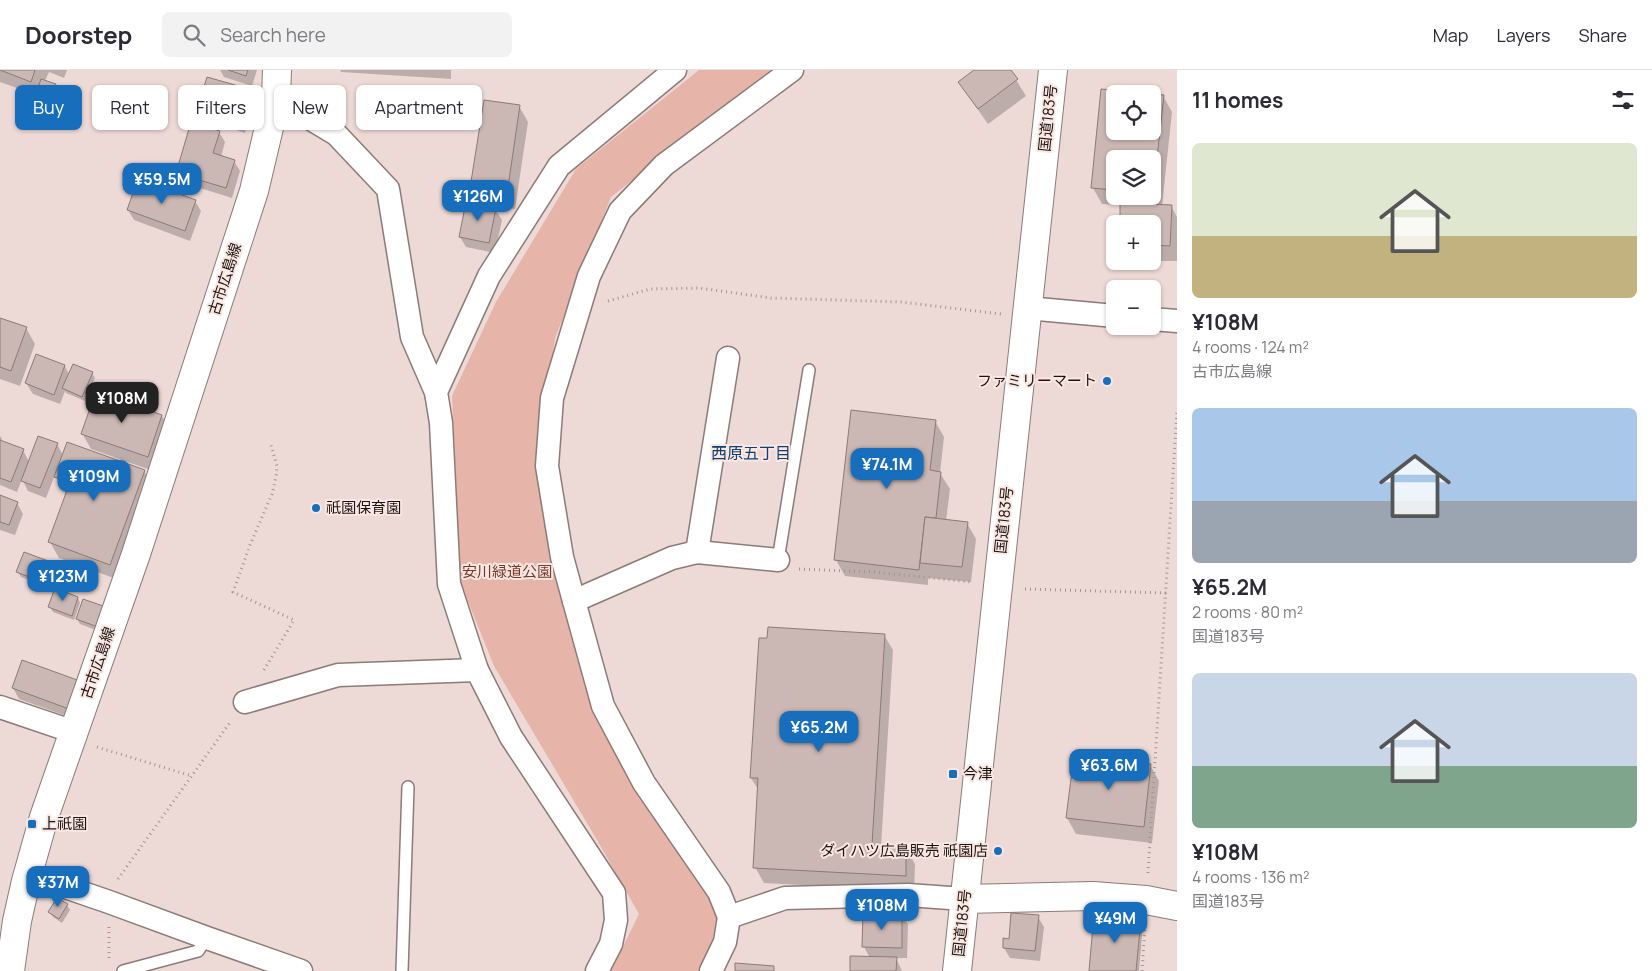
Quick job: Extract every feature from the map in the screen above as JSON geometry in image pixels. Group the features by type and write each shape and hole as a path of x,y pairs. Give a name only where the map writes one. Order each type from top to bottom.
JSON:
{"main road":[{"name":"古市広島線","path":"276,85 277,70"},
{"name":"国道183号","path":"957,971 1014,311 1053,70"},
{"name":"古市広島線","path":"10,971 9,917 26,881 44,817 136,554 254,191 274,106"},
{"path":"964,899 1093,896 1146,900 1177,906"}],"street":[{"path":"436,392 489,276 559,166 675,70"},
{"path":"710,971 726,942 729,917 719,892 644,783 603,706 574,601 562,557 548,466 552,398 589,276 620,211 664,165 792,70"},
{"path":"329,130 336,134 388,189 412,337 436,392 441,423 449,584 477,670 511,738 614,893 616,920 611,944 597,971"},
{"path":"1014,311 1106,316"},
{"path":"1161,320 1177,321"},
{"path":"697,552 728,358"},
{"path":"574,601 672,558 697,552 778,560"},
{"path":"245,702 338,675 477,670"},
{"path":"0,707 72,736"},
{"path":"26,881 48,881 301,971"},
{"path":"729,917 785,898 908,895 964,899"}],"lane":[{"path":"778,560 809,370"},
{"path":"402,971 408,787"},
{"path":"123,971 198,951 207,938"}],"path":[{"path":"579,309 650,289 698,288 771,298 901,302 1014,311"},
{"path":"1142,971 1177,410"},
{"path":"109,961 108,893 245,702 294,620 233,592 250,544 272,494 277,466 271,445"},
{"path":"778,560 789,569 874,572 971,582"},
{"path":"1026,589 1166,593"},
{"path":"72,736 192,776"}],"green space":[{"name":"安川緑道公園","path":"699,70 772,70 611,197 555,338 538,459 578,657 718,907 711,950 699,971 611,971 639,914 494,666 461,584 452,396 496,302 576,169"}],"building":[{"path":"0,70 35,70 31,82"},
{"path":"228,70 248,70 246,76"},
{"path":"974,70 1011,70 1018,79 978,109 958,82"},
{"path":"207,77 235,85 205,85"},
{"path":"41,79 56,84 56,85 39,85"},
{"path":"1101,89 1106,89 1106,140 1159,140 1158,150 1106,150 1106,189 1091,188"},
{"path":"1161,95 1164,95 1161,122"},
{"path":"484,100 520,105 507,194 470,188 479,130 482,130"},
{"path":"189,130 220,131 213,153 235,160 226,188 176,173"},
{"path":"138,179 196,200 185,231 127,210"},
{"path":"466,202 496,208 489,243 459,237"},
{"path":"1120,205 1172,205 1170,246 1161,246 1161,215 1120,215"},
{"path":"0,318 27,327 11,371 0,367"},
{"path":"36,354 65,365 54,395 25,383"},
{"path":"73,364 93,372 82,397 62,388"},
{"path":"96,391 162,415 148,457 81,434"},
{"path":"851,410 936,420 930,470 941,472 936,518 925,517 919,570 834,560"},
{"path":"38,436 58,443 40,488 21,481"},
{"path":"0,440 24,449 11,482 0,478"},
{"path":"67,442 145,470 110,565 48,542 70,482 54,477"},
{"path":"0,495 18,502 9,525 0,522"},
{"path":"925,517 968,522 962,567 920,563"},
{"path":"24,552 51,562 43,582 16,572"},
{"path":"55,588 78,597 72,616 48,607"},
{"path":"83,599 106,607 98,627 76,619"},
{"path":"768,627 885,634 872,845 906,848 906,876 753,868 758,778 750,778 759,638 767,638"},
{"path":"22,660 80,681 69,709 12,688"},
{"path":"1074,755 1151,764 1144,827 1066,818"},
{"path":"57,898 68,904 59,919 48,912"},
{"path":"863,913 902,914 902,948 862,947"},
{"path":"1011,913 1039,915 1035,951 1003,948 1003,938 1009,939"},
{"path":"1094,914 1141,919 1136,971 1089,971"},
{"path":"850,956 897,957 896,971 850,971"},
{"path":"735,963 774,966 774,971 735,971"}],"place":[{"name":"ファミリーマート","path":"1107,381"},
{"name":"祇園保育園","path":"316,508"},
{"name":"今津","path":"953,774"},
{"name":"上祇園","path":"32,824"},
{"name":"ダイハツ広島販売 祇園店","path":"998,851"}],"district":[{"name":"西原五丁目","path":"751,453"}]}
